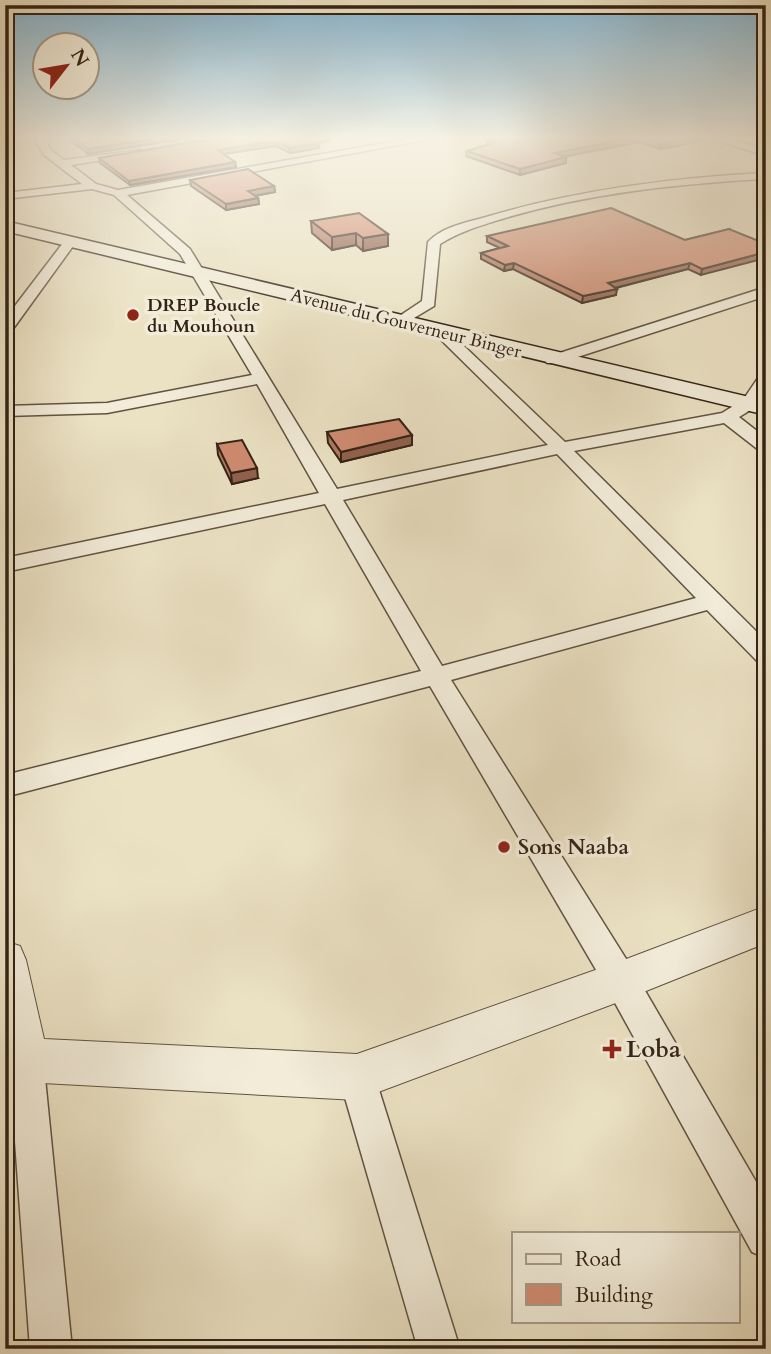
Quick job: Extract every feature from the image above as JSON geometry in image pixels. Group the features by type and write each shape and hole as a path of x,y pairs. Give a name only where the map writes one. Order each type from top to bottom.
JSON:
{"main road":[{"name":"Avenue du Gouverneur Binger","path":"5,226 194,270 553,360 757,406"}],"street":[{"path":"127,201 185,252 621,982 766,1238"},
{"path":"399,321 429,303 434,242 444,235 512,213 572,201"},
{"path":"5,330 70,242"},
{"path":"553,360 766,292"},
{"path":"441,332 561,448 766,656"},
{"path":"5,411 107,408 262,378"},
{"path":"5,565 561,448 727,416 757,406 766,378"},
{"path":"727,416 766,447"},
{"path":"5,786 436,676 712,601"},
{"path":"15,1059 358,1077 621,982 766,924"},
{"path":"5,960 51,1349"},
{"path":"358,1077 439,1349"}],"building":[{"path":"611,208 685,240 729,229 766,244 766,252 702,269 690,263 608,283 617,289 583,296 514,263 505,265 481,253 508,246 487,236"},
{"path":"359,213 388,234 363,238 356,233 332,237 311,221"},
{"path":"399,419 412,435 341,452 327,432"},
{"path":"242,440 257,468 231,473 217,444"}],"place":[{"name":"DREP Boucle du Mouhoun","path":"133,315"},
{"name":"Sons Naaba","path":"504,847"},
{"name":"Loba","path":"612,1049"}]}
